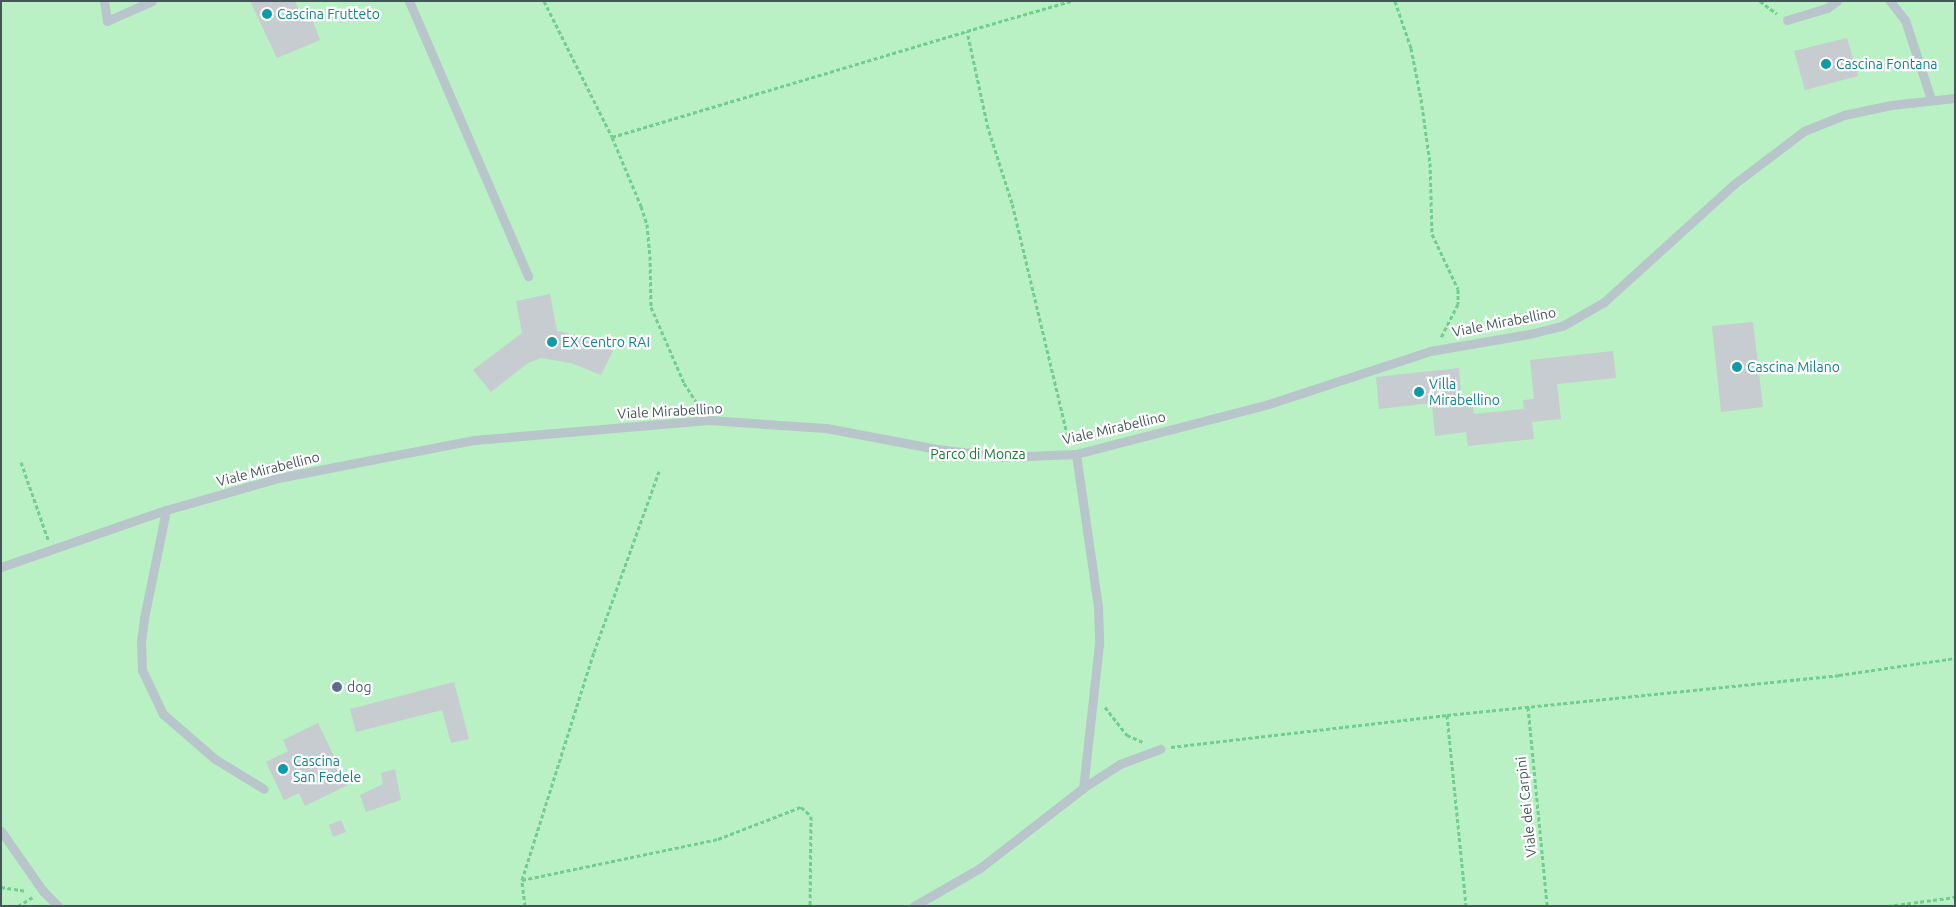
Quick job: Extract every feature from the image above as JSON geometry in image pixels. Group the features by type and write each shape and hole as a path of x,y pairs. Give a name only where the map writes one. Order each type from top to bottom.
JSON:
{"lane":[{"path":"104,1 107,21 152,1"},
{"path":"409,1 528,276"},
{"path":"1787,20 1827,8 1837,1"},
{"path":"1890,1 1905,20 1931,99"},
{"name":"Viale Mirabellino","path":"1,566 52,551 166,510 278,478 474,440 708,420 826,428 937,449 1004,457 1074,454 1269,404 1430,351 1529,334 1581,316 1604,302 1637,275 1734,184 1804,131 1844,115 1931,99 1955,98"},
{"path":"1074,454 1098,607 1099,644 1083,788"},
{"path":"166,510 143,626 142,670 163,714 202,749 264,789"},
{"path":"914,906 980,868 1083,788 1120,764 1160,749"},
{"path":"1,831 43,891 58,906"}],"path":[{"path":"544,1 612,137 647,224 651,308 684,383 708,420"},
{"path":"612,137 1070,1"},
{"path":"1395,1 1411,48 1422,105 1430,163 1432,234 1458,289 1458,304 1446,330 1430,351"},
{"path":"1760,1 1766,8 1787,20"},
{"path":"967,31 988,128 1012,203 1074,454"},
{"path":"21,462 52,551"},
{"path":"525,906 522,880 594,652 659,471"},
{"path":"1103,702 1127,735 1160,749 1447,715 1839,675 1955,658"},
{"name":"Viale dei Carpini","path":"1528,707 1548,906"},
{"path":"1447,715 1466,906"},
{"path":"522,880 718,839 801,807 812,816 810,906"},
{"path":"1,887 43,891"},
{"path":"18,906 43,891"},
{"path":"1888,906 1955,897"}],"green space":[{"name":"Parco di Monza","path":"1,1 1955,1 1955,906 1,906"}],"building":[{"path":"250,1 295,1 303,19 311,16 320,40 277,58"},
{"name":"Cascina Fontana","path":"1847,38 1858,76 1805,90 1794,51"},
{"name":"EX Centro RAI","path":"550,294 557,331 586,337 613,351 601,375 571,363 541,358 528,363 491,392 473,370 522,333 516,301"},
{"name":"Cascina Milano","path":"1753,322 1763,407 1721,412 1712,326"},
{"name":"Villa Mirabellino","path":"1613,351 1616,378 1557,384 1561,419 1532,422 1534,439 1468,446 1466,432 1435,436 1432,403 1379,409 1376,377 1459,368 1462,404 1472,403 1474,414 1524,409 1523,400 1534,399 1530,360"},
{"path":"454,682 469,739 451,743 442,710 356,732 350,709"},
{"name":"Cascina San Fedele","path":"318,723 348,785 305,806 299,793 284,800 266,762 288,751 283,740"},
{"path":"395,769 401,800 366,812 360,795 383,784 381,773"},
{"path":"341,820 346,832 333,837 329,825"}],"place":[{"name":"Cascina Frutteto","path":"267,14"},
{"name":"Cascina Fontana","path":"1826,64"},
{"name":"EX Centro RAI","path":"552,342"},
{"name":"Cascina Milano","path":"1737,367"},
{"name":"Villa Mirabellino","path":"1419,392"},
{"name":"dog","path":"337,687"},
{"name":"Cascina San Fedele","path":"283,769"}]}
